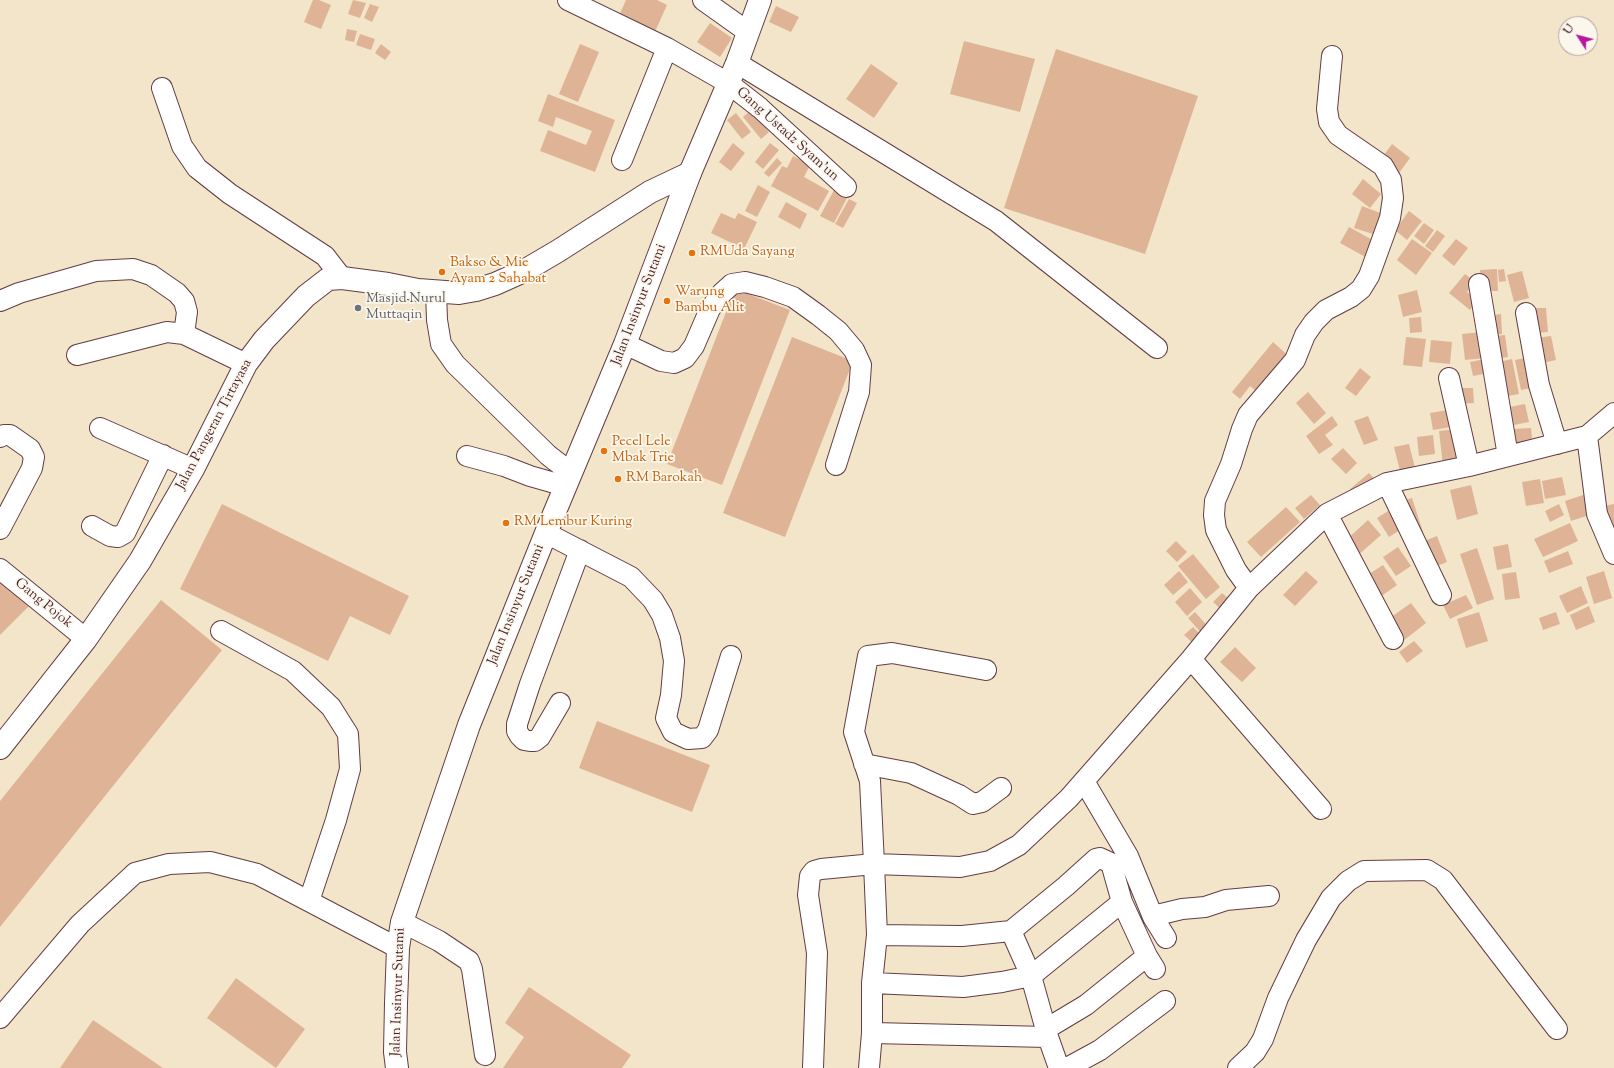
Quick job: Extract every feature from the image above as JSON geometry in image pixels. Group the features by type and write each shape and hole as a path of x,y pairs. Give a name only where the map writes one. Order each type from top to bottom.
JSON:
{"main road":[{"name":"Jalan Insinyur Sutami","path":"397,1068 395,1052 398,948 402,922 469,725 546,533 625,344 690,173 738,62 760,0"},
{"name":"Jalan Pangeran Tirtayasa","path":"0,748 86,639 140,561 193,469 246,364 264,340 306,296 328,279 342,278 459,293 476,290 495,284 524,271 558,251 650,192 690,173"}],"street":[{"name":"Gang Ustadz Syam'un","path":"568,0 667,48 728,83 760,108 846,187"},
{"path":"704,0 748,32"},
{"path":"622,160 667,48"},
{"path":"1248,588 1236,570 1216,530 1214,514 1215,500 1231,464 1242,429 1248,415 1295,360 1305,335 1314,322 1326,310 1361,290 1369,276 1390,218 1393,198 1391,180 1383,166 1338,135 1329,122 1327,109 1332,56"},
{"path":"738,62 996,221 1157,348"},
{"path":"162,88 182,146 198,168 230,194 325,256 342,278"},
{"path":"0,301 19,293 96,271 133,268 151,275 177,293 184,301 187,312 184,334"},
{"path":"625,344 661,360 674,363 685,358 694,346 710,309 722,293 732,284 745,282 793,297 838,331 854,350 861,365 859,392 836,465"},
{"path":"1479,284 1508,456"},
{"path":"436,291 437,320 441,344 455,364 548,454 568,480"},
{"path":"1526,313 1539,385 1557,444"},
{"path":"77,355 167,332 184,334 246,364"},
{"path":"1449,378 1469,466"},
{"path":"813,1068 817,953 808,895 810,876 814,871 821,868 874,864 960,867 990,861 1020,845 1069,798 1191,659 1248,588 1327,514 1387,483 1469,466 1587,436 1614,413"},
{"path":"100,428 193,469"},
{"path":"0,438 4,435 10,435 30,450 34,457 32,468 0,529"},
{"path":"1587,436 1596,514 1614,554"},
{"path":"92,526 110,536 118,537 125,533 163,455"},
{"path":"466,456 504,466 530,476 568,480"},
{"path":"1387,483 1441,595"},
{"path":"1327,514 1393,639"},
{"path":"546,533 631,577 653,600 662,615 670,638 674,661 671,695 666,718 673,732 688,739 702,738 708,730 731,656"},
{"path":"560,702 540,737 535,741 530,742 524,740 520,736 517,731 517,724 530,684 580,550"},
{"name":"Gang Pojok","path":"0,569 86,639"},
{"path":"221,631 293,671 331,707 348,734 350,769 336,820 309,901"},
{"path":"869,1068 872,1034 872,983 877,935 874,864 870,781 854,732 868,656 892,653 986,670"},
{"path":"1191,659 1321,808"},
{"path":"864,764 911,773 959,795 972,804 982,802 1001,788"},
{"path":"1084,781 1128,856 1153,916 1166,938"},
{"path":"872,1034 1047,1033 1151,962 1122,902 1110,863 1100,858 1011,931 962,936 877,935"},
{"path":"0,1018 80,924 135,874 169,864 210,862 257,874 398,948"},
{"path":"1238,1068 1255,1052 1263,1038 1278,998 1306,940 1331,898 1348,881 1364,871 1427,870 1443,880 1557,1029"},
{"path":"1153,916 1182,909 1205,907 1226,900 1269,896"},
{"path":"872,983 962,987 1002,982 1031,976 1122,902"},
{"path":"402,922 439,941 469,961 472,969 485,1055"},
{"path":"1011,931 1031,976 1047,1033 1059,1068"},
{"path":"1067,1068 1100,1050 1165,1001"}],"building":[{"path":"313,0 319,0 331,5 321,29 304,22"},
{"path":"353,0 366,3 360,18 348,14"},
{"path":"626,0 657,0 667,5 654,34 618,18"},
{"path":"370,4 379,7 372,22 364,18"},
{"path":"776,6 799,17 791,32 769,22"},
{"path":"710,23 732,38 720,57 697,42"},
{"path":"347,29 357,31 354,42 345,40"},
{"path":"360,34 375,39 371,50 356,45"},
{"path":"964,41 1035,59 1020,112 950,94"},
{"path":"381,44 391,52 385,60 375,53"},
{"path":"580,44 599,52 578,102 559,94"},
{"path":"1056,49 1198,96 1145,254 1004,208"},
{"path":"871,64 898,83 874,118 846,99"},
{"path":"548,94 615,120 595,172 540,151 548,130 586,145 592,131 556,117 553,127 538,121"},
{"path":"751,110 769,132 761,139 743,117"},
{"path":"736,113 751,132 742,139 727,120"},
{"path":"733,143 745,153 731,171 719,162"},
{"path":"770,143 779,150 763,169 755,162"},
{"path":"1392,144 1410,158 1399,173 1381,159"},
{"path":"793,156 810,165 804,177 829,191 818,211 771,186 782,166 787,168"},
{"path":"777,158 782,163 769,177 764,173"},
{"path":"1363,179 1381,194 1370,208 1352,194"},
{"path":"758,185 770,192 757,217 745,211"},
{"path":"834,190 847,198 834,223 820,216"},
{"path":"849,199 857,203 843,228 835,224"},
{"path":"786,202 807,214 800,229 778,217"},
{"path":"1362,206 1383,214 1376,235 1354,228"},
{"path":"1409,211 1422,221 1407,240 1395,230"},
{"path":"721,213 735,219 738,213 757,222 744,249 711,233"},
{"path":"1424,223 1434,230 1424,244 1414,236"},
{"path":"1349,227 1378,243 1369,259 1340,243"},
{"path":"1437,230 1445,236 1433,252 1425,246"},
{"path":"1412,239 1432,253 1416,275 1397,260"},
{"path":"1456,239 1468,248 1454,266 1442,256"},
{"path":"1497,269 1498,291 1481,291 1480,270"},
{"path":"1504,269 1506,281 1499,282 1498,270"},
{"path":"1522,271 1529,298 1514,302 1507,275"},
{"path":"1465,274 1475,282 1467,292 1477,301 1470,310 1449,293"},
{"path":"735,289 790,310 722,485 667,464"},
{"path":"1417,290 1422,312 1403,317 1398,295"},
{"path":"1534,308 1546,308 1548,332 1536,333"},
{"path":"1501,314 1502,334 1489,335 1488,316"},
{"path":"1421,317 1422,332 1410,333 1409,318"},
{"path":"1482,332 1485,358 1465,360 1462,334"},
{"path":"1505,335 1508,357 1493,359 1490,337"},
{"path":"1551,336 1556,360 1542,363 1537,338"},
{"path":"792,337 853,361 785,537 723,513"},
{"path":"1406,337 1426,339 1422,367 1403,365"},
{"path":"1431,340 1452,342 1450,364 1429,362"},
{"path":"1273,342 1292,359 1262,396 1250,386 1240,399 1232,392"},
{"path":"1530,357 1536,387 1521,390 1515,360"},
{"path":"1485,359 1488,373 1473,376 1470,362"},
{"path":"1512,359 1519,394 1502,397 1494,363"},
{"path":"1360,368 1371,377 1356,396 1345,388"},
{"path":"1456,388 1473,388 1474,403 1456,404"},
{"path":"1308,392 1326,413 1314,424 1296,403"},
{"path":"1525,404 1529,422 1514,425 1510,407"},
{"path":"1454,409 1457,426 1433,430 1430,413"},
{"path":"1332,416 1338,425 1325,435 1333,445 1319,454 1306,436"},
{"path":"1368,416 1378,440 1364,445 1354,421"},
{"path":"1531,428 1533,450 1514,451 1513,429"},
{"path":"1458,429 1462,464 1443,466 1439,431"},
{"path":"1433,435 1435,454 1419,456 1417,437"},
{"path":"1409,444 1416,472 1401,475 1394,447"},
{"path":"1343,448 1357,463 1346,474 1331,459"},
{"path":"1369,473 1377,482 1358,498 1350,489"},
{"path":"1562,477 1566,495 1545,499 1542,481"},
{"path":"1540,479 1544,503 1526,506 1522,482"},
{"path":"1471,485 1478,514 1457,520 1450,490"},
{"path":"1586,494 1592,514 1571,521 1565,501"},
{"path":"1311,495 1320,505 1304,519 1295,508"},
{"path":"1412,498 1423,532 1413,535 1402,501"},
{"path":"222,504 409,596 390,635 350,616 328,661 180,589"},
{"path":"1559,504 1564,515 1550,522 1545,511"},
{"path":"1614,504 1614,538 1604,506"},
{"path":"1286,507 1300,522 1261,557 1247,542"},
{"path":"1388,511 1400,530 1389,537 1377,518"},
{"path":"1368,520 1381,535 1356,557 1344,542"},
{"path":"1570,523 1578,541 1543,557 1534,539"},
{"path":"1437,536 1447,562 1432,568 1422,542"},
{"path":"1176,541 1187,552 1177,562 1166,551"},
{"path":"1508,544 1512,567 1497,570 1493,547"},
{"path":"1398,547 1411,566 1396,576 1383,557"},
{"path":"1477,548 1494,599 1477,605 1460,554"},
{"path":"1568,551 1573,564 1549,573 1544,561"},
{"path":"1193,554 1220,587 1206,599 1178,566"},
{"path":"1383,565 1397,585 1380,597 1366,576"},
{"path":"1179,571 1188,582 1173,595 1164,585"},
{"path":"1306,571 1318,582 1295,606 1283,595"},
{"path":"1604,571 1612,598 1594,604 1586,577"},
{"path":"1516,572 1520,598 1505,600 1502,574"},
{"path":"0,578 29,606 0,635"},
{"path":"1581,586 1588,603 1567,613 1559,596"},
{"path":"1190,588 1202,602 1187,616 1175,602"},
{"path":"1222,593 1234,603 1225,613 1213,602"},
{"path":"1466,595 1473,608 1450,619 1443,605"},
{"path":"161,600 222,650 0,927 0,801"},
{"path":"1411,603 1426,623 1403,641 1387,620"},
{"path":"1589,606 1595,622 1576,630 1570,615"},
{"path":"1195,612 1210,629 1203,635 1188,618"},
{"path":"1479,612 1488,641 1466,648 1457,619"},
{"path":"1556,612 1560,624 1543,630 1539,618"},
{"path":"1193,627 1203,637 1195,645 1184,635"},
{"path":"1414,641 1423,651 1407,663 1399,652"},
{"path":"1235,647 1256,668 1242,682 1220,662"},
{"path":"597,721 710,765 692,812 579,768"},
{"path":"236,978 305,1029 276,1068 207,1018"},
{"path":"529,987 631,1055 622,1068 503,1068 524,1037 505,1023"},
{"path":"93,1020 163,1068 60,1068"}],"place":[{"name":"RMUda Sayang","path":"692,253"},
{"name":"Bakso & Mie Ayam 2 Sahabat","path":"442,272"},
{"name":"Warung Bambu Alit","path":"667,301"},
{"name":"Masjid Nurul Muttaqin","path":"358,308"},
{"name":"Pecel Lele Mbak Trie","path":"604,451"},
{"name":"RM Barokah","path":"618,479"},
{"name":"RM Lembur Kuring","path":"506,523"}]}
